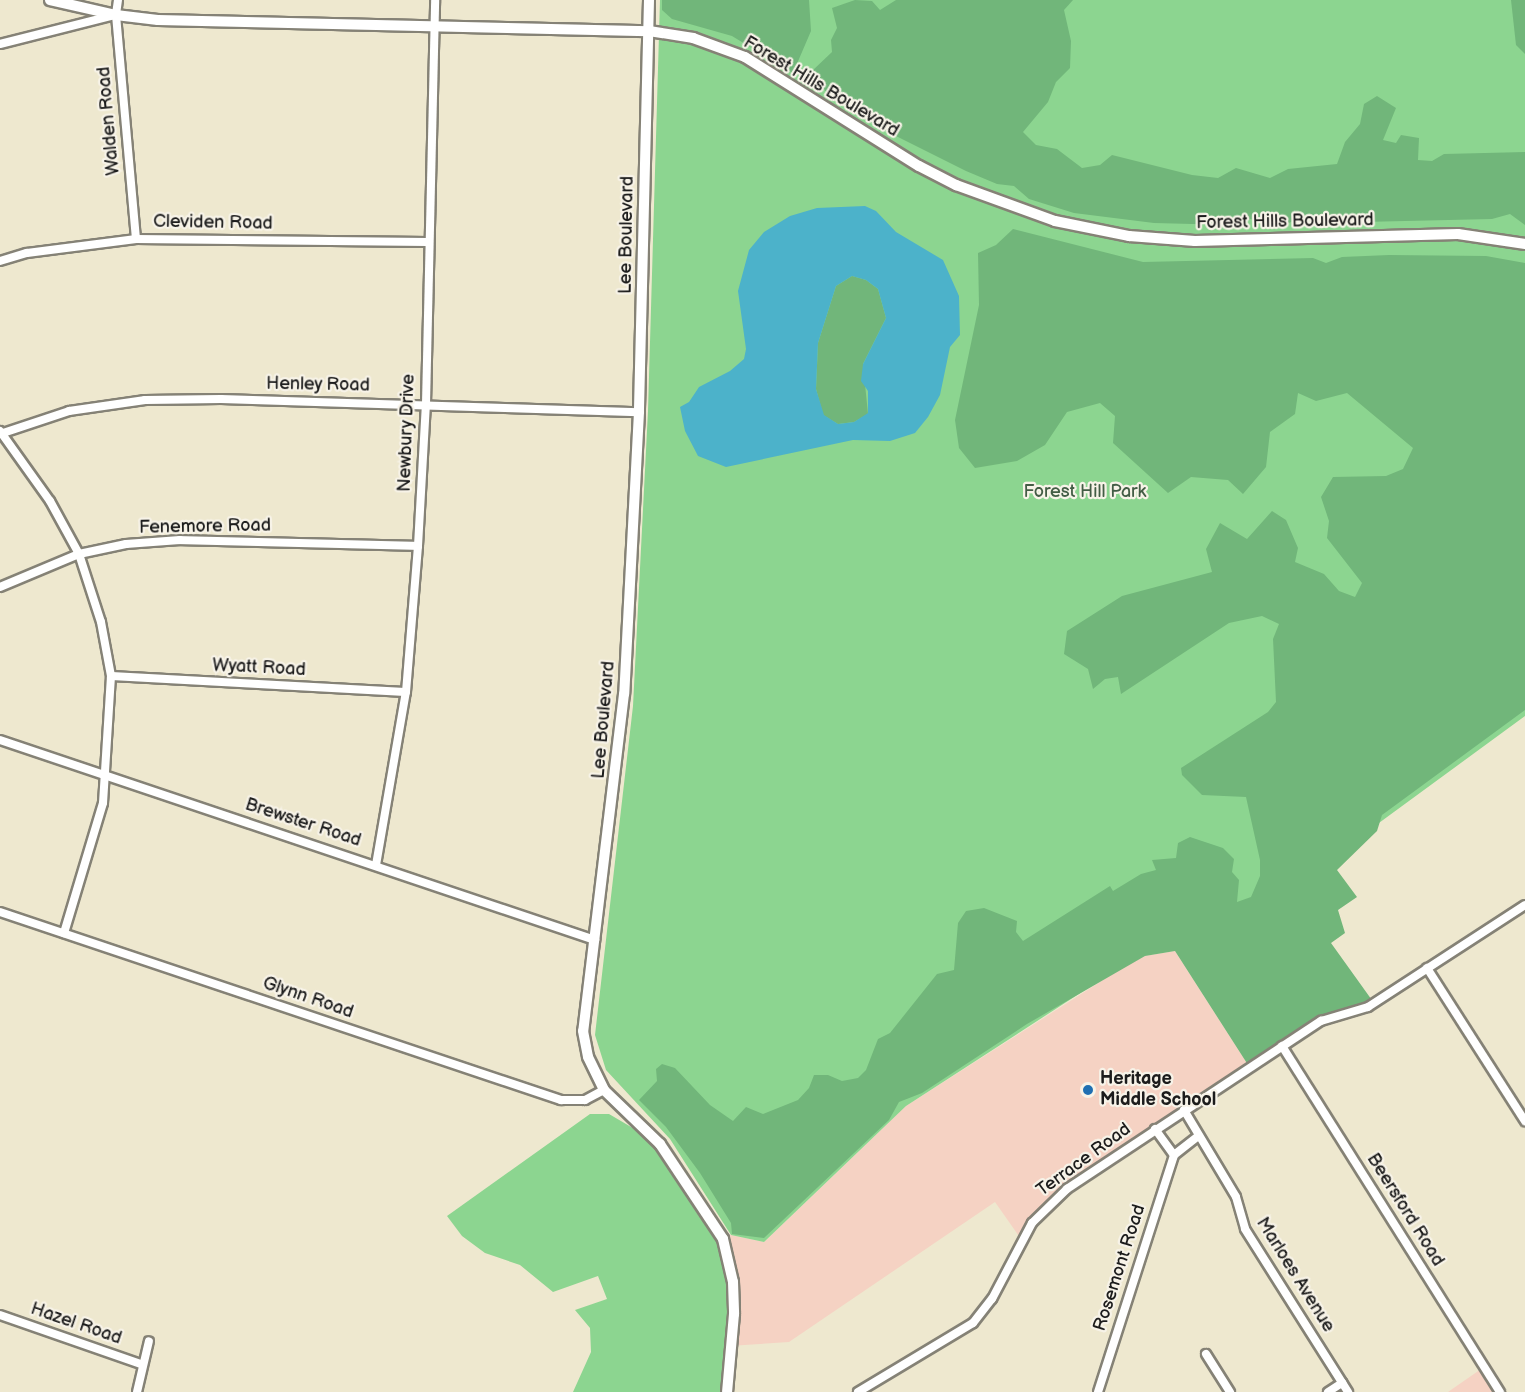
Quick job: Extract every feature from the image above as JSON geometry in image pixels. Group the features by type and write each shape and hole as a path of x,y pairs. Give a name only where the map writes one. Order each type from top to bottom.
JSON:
{"street":[{"name":"Forest Hills Boulevard","path":"50,0 116,15 434,27 649,31 693,38 745,57 919,166 977,194 1055,220 1129,236 1195,241 1458,234 1525,244"},
{"name":"Walden Road","path":"118,0 116,15 135,239"},
{"name":"Newbury Drive","path":"376,865 406,692 418,546 426,404 427,242 435,0"},
{"name":"Lee Boulevard","path":"649,0 639,412 624,694 584,1046 604,1090 660,1144 723,1239 733,1293 727,1392"},
{"path":"0,44 116,15"},
{"name":"Cleviden Road","path":"0,261 27,253 135,239 427,242"},
{"name":"Henley Road","path":"1,433 69,411 145,400 426,404 639,412"},
{"path":"1,433 50,501 79,554 101,622 111,676 107,776 92,844 64,933"},
{"name":"Fenemore Road","path":"0,587 79,554 126,544 180,540 418,546"},
{"name":"Wyatt Road","path":"111,676 406,692"},
{"name":"Brewster Road","path":"0,740 595,940"},
{"name":"Terrace Road","path":"858,1392 973,1323 992,1299 1023,1236 1043,1210 1067,1189 1321,1021 1368,1007 1525,905"},
{"name":"Glynn Road","path":"0,912 561,1100 585,1100 604,1090"},
{"path":"1427,968 1525,1121"},
{"name":"Beersford Road","path":"1282,1047 1500,1392"},
{"name":"Marloes Avenue","path":"1184,1110 1236,1197 1245,1229 1348,1392"},
{"path":"1155,1130 1174,1155 1198,1136"},
{"name":"Rosemont Road","path":"1098,1392 1174,1155"},
{"name":"Hazel Road","path":"0,1316 141,1364"},
{"path":"137,1392 141,1364 149,1341"},
{"path":"1206,1354 1230,1392"},
{"path":"1328,1392 1342,1383"}],"shaded area":[{"path":"1175,951 1250,1068 1053,1200 1021,1239 995,1202 789,1342 729,1346 723,1239 731,1235 764,1242 906,1106 1125,966 1145,956"},
{"path":"1484,1367 1500,1392 1448,1392"}],"green space":[{"name":"Forest Hill Park","path":"660,0 1525,0 1525,716 1267,905 1183,945 1142,953 906,1106 764,1242 731,1235 670,1139 606,1070 595,1035 633,706 648,411"},
{"path":"662,0 809,0 811,31 793,73 732,36 672,19 662,10"},
{"path":"855,0 872,1 880,10 896,0 1073,0 1064,10 1071,41 1070,68 1056,82 1048,102 1023,132 1036,145 1057,149 1082,168 1100,165 1112,155 1192,175 1218,178 1236,168 1270,178 1288,169 1337,164 1345,142 1360,124 1364,104 1377,96 1396,108 1383,140 1396,143 1401,135 1419,138 1418,160 1432,161 1444,154 1525,152 1525,225 1510,214 1492,219 1318,223 1303,216 1287,224 1250,219 1231,225 1154,223 1074,213 1029,199 1014,186 997,184 966,171 876,126 810,80 812,71 832,52 831,40 837,28 832,8"},
{"path":"1511,0 1525,0 1525,54 1516,45"},
{"path":"1013,229 1143,262 1313,258 1326,263 1342,257 1389,255 1486,256 1525,263 1525,710 1382,815 1377,831 1337,870 1357,897 1338,910 1345,933 1331,943 1374,1003 1321,1021 1250,1068 1175,951 1145,956 1027,1024 922,1093 899,1102 889,1120 764,1238 732,1234 731,1223 700,1173 666,1127 639,1100 657,1081 656,1069 662,1064 675,1068 710,1105 733,1121 746,1107 763,1114 798,1100 809,1088 814,1075 828,1075 842,1081 858,1078 866,1070 878,1039 890,1033 937,974 954,970 958,923 966,911 984,908 1017,921 1016,932 1023,941 1110,886 1113,891 1141,874 1156,870 1152,860 1176,858 1178,843 1190,837 1223,848 1234,859 1232,872 1239,880 1237,902 1251,897 1260,876 1260,860 1246,797 1202,795 1182,775 1181,768 1268,712 1276,702 1273,639 1279,624 1262,616 1229,623 1121,694 1118,677 1105,679 1093,689 1088,669 1064,654 1067,631 1122,596 1212,572 1206,549 1220,523 1247,539 1272,511 1286,520 1298,548 1295,562 1324,574 1339,591 1355,597 1362,583 1327,538 1329,521 1321,497 1333,477 1386,476 1403,469 1413,448 1347,393 1316,401 1298,393 1295,414 1270,432 1266,467 1243,494 1228,480 1191,477 1168,493 1113,443 1115,416 1100,403 1067,412 1045,445 1017,461 975,468 959,448 955,420 979,305 978,253 996,245"},
{"path":"852,276 866,280 878,289 886,318 863,364 868,414 854,422 838,424 823,415 816,389 818,343 836,286"},
{"path":"590,1114 609,1114 660,1144 712,1217 733,1282 727,1392 573,1392 591,1352 590,1328 575,1310 607,1299 598,1276 553,1292 520,1265 485,1253 462,1236 447,1216"}],"water":[{"path":"865,206 876,211 896,232 943,260 959,296 960,335 950,347 940,395 928,417 915,433 890,441 853,440 726,467 698,456 685,431 680,407 689,402 699,387 730,371 744,359 746,349 738,291 749,250 764,232 790,216 817,208","holes":["852,276 866,280 878,289 886,318 863,364 861,381 868,391 868,413 854,422 838,424 824,415 816,389 818,343 836,286"]}],"place":[{"name":"Heritage Middle School","path":"1088,1090"}]}
